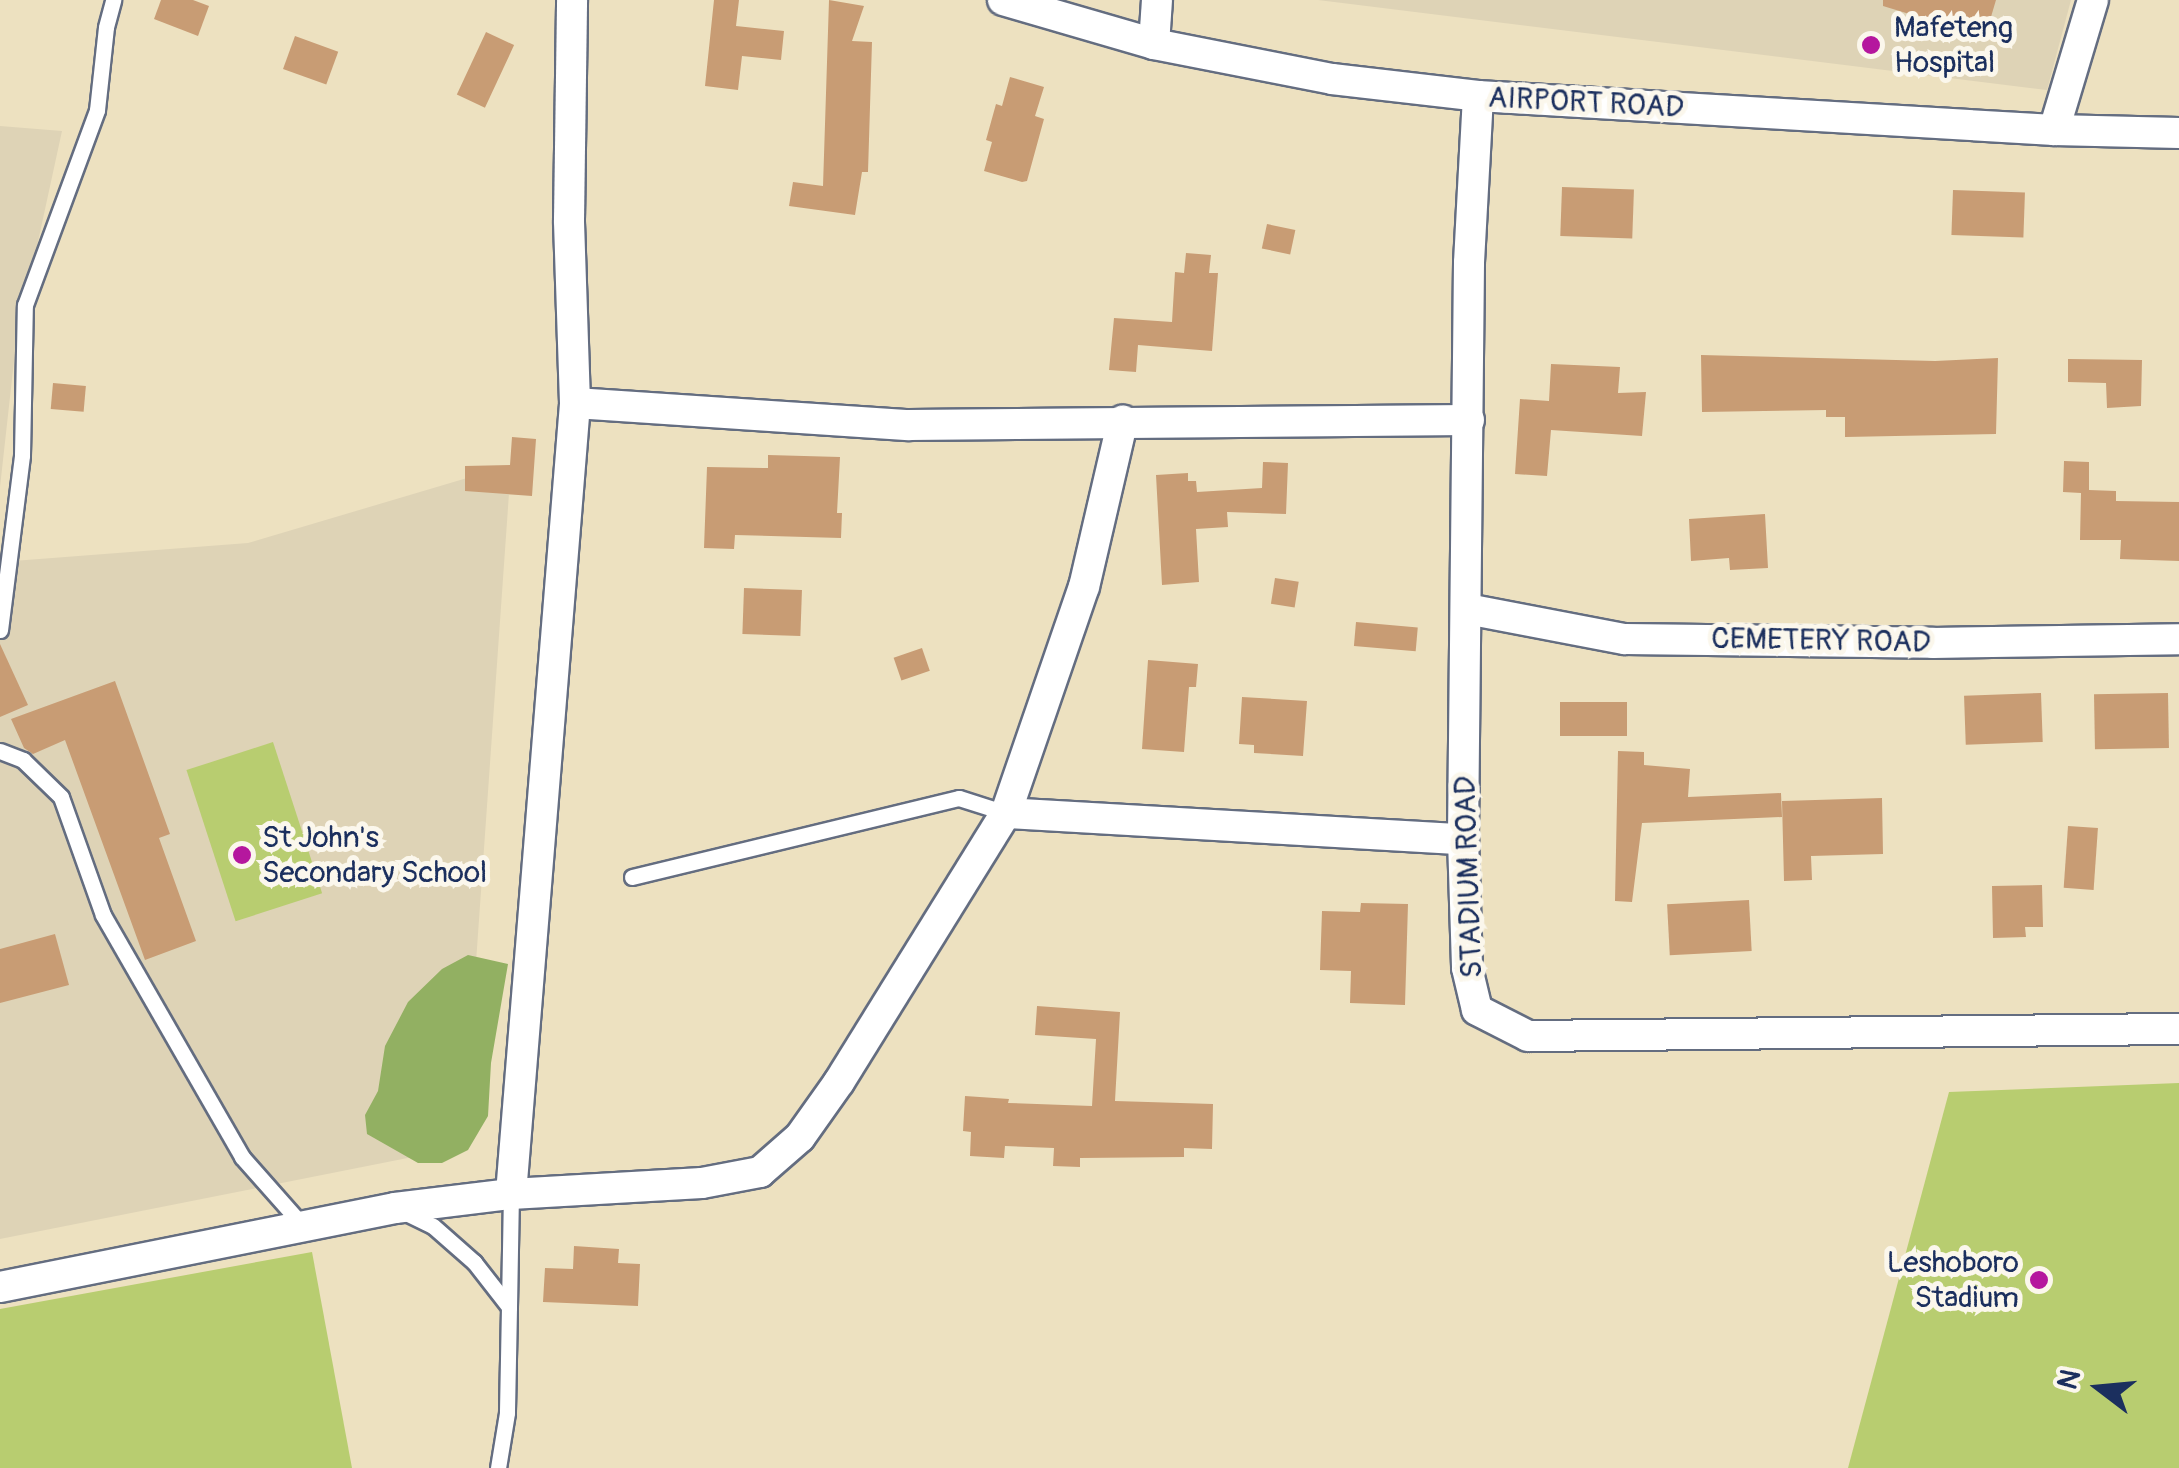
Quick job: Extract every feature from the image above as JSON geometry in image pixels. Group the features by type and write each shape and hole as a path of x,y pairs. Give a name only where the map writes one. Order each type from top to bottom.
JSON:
{"street":[{"path":"511,1194 575,402 569,220 572,0"},
{"name":"AIRPORT ROAD","path":"1003,0 1154,44 1332,79 1478,96 2179,134"},
{"path":"1154,44 1157,0"},
{"path":"2054,130 2092,0"},
{"name":"STADIUM ROAD","path":"1478,96 1469,263 1463,840 1467,968 1478,1010 1528,1036 2179,1029"},
{"path":"575,402 908,425 1124,420 1319,425 1469,420"},
{"path":"0,1288 395,1208 511,1194 702,1183 760,1172 800,1138 840,1082 1006,813 1084,587 1124,420"},
{"name":"CEMETERY ROAD","path":"1467,609 1625,639 1933,643 2179,639"},
{"path":"1006,813 1463,840"}],"lane":[{"path":"0,630 22,455 25,305 96,110 113,0"},
{"path":"0,751 23,760 61,798 103,916 242,1157 306,1228"},
{"path":"632,877 959,798 1006,813"},
{"path":"498,1468 507,1413 511,1194"},
{"path":"395,1208 433,1226 474,1262 509,1307"}],"shaded area":[{"name":"Mafeteng Hospital","path":"1318,0 2071,0 2047,90"},
{"path":"0,126 62,131 16,343 0,487"},
{"name":"St John's Secondary School","path":"511,465 463,1147 0,1239 0,562 248,543"}],"green space":[{"path":"273,742 322,893 236,921 186,770"},
{"path":"468,955 508,964 491,1063 488,1116 468,1150 442,1163 418,1163 367,1134 365,1115 378,1091 385,1046 408,1002 442,969"},
{"name":"Leshoboro Stadium","path":"2179,1083 2179,1468 1848,1468 1949,1092"},
{"path":"312,1252 352,1468 0,1468 0,1309"}],"building":[{"path":"161,0 193,0 209,6 198,36 154,19"},
{"path":"714,0 739,0 736,26 784,31 781,60 742,56 738,90 705,86"},
{"path":"829,0 864,6 852,41 872,42 868,172 862,172 855,215 789,206 793,182 823,186"},
{"path":"1883,0 1996,0 1985,37 1883,6"},
{"path":"486,32 514,45 485,108 457,95"},
{"path":"295,36 338,52 326,85 283,69"},
{"path":"1010,77 1044,87 1035,116 1044,119 1027,181 1022,182 984,171 992,142 986,140 996,104 1002,106"},
{"path":"1562,187 1634,190 1632,238 1560,236"},
{"path":"1953,190 2025,193 2023,237 1951,235"},
{"path":"1267,224 1295,230 1290,254 1262,248"},
{"path":"1186,253 1211,255 1209,273 1218,273 1212,351 1138,345 1136,372 1109,370 1114,318 1172,322 1175,272 1184,273"},
{"path":"1701,355 1935,361 1998,358 1996,434 1845,437 1845,417 1826,417 1826,410 1702,412"},
{"path":"2068,359 2142,360 2141,406 2107,408 2106,383 2068,382"},
{"path":"1551,364 1620,367 1618,393 1646,392 1642,436 1551,430 1547,476 1515,474 1520,399 1549,401"},
{"path":"53,383 86,386 84,412 51,409"},
{"path":"512,437 536,439 532,496 465,491 465,466 510,465"},
{"path":"768,455 840,457 837,513 842,513 841,538 735,535 734,549 704,548 707,467 768,468"},
{"path":"2064,461 2089,462 2089,490 2116,491 2116,501 2179,502 2179,561 2120,559 2121,540 2080,540 2081,493 2063,492"},
{"path":"1263,462 1288,463 1286,514 1227,512 1228,527 1196,529 1199,582 1162,585 1156,475 1188,473 1188,481 1196,481 1197,492 1262,488"},
{"path":"1765,514 1768,568 1730,570 1729,558 1691,561 1689,519"},
{"path":"1275,578 1299,582 1295,607 1271,604"},
{"path":"744,588 802,590 800,636 742,634"},
{"path":"1356,622 1418,627 1416,651 1354,646"},
{"path":"0,644 28,705 0,717"},
{"path":"922,648 930,671 901,680 894,658"},
{"path":"1148,660 1198,664 1196,687 1189,687 1184,752 1142,749"},
{"path":"115,681 170,834 159,838 196,941 145,960 65,740 33,754 24,748 11,719"},
{"path":"2041,693 2043,742 1966,745 1964,696"},
{"path":"2168,693 2169,748 2095,749 2094,694"},
{"path":"1242,697 1307,701 1303,756 1254,753 1254,745 1239,744"},
{"path":"1560,702 1627,702 1627,736 1560,736"},
{"path":"1618,751 1644,752 1644,765 1690,769 1688,797 1781,793 1782,817 1642,823 1632,902 1615,901"},
{"path":"1882,798 1883,854 1811,856 1812,880 1784,881 1782,801"},
{"path":"2068,826 2098,828 2094,890 2064,888"},
{"path":"2042,885 2043,927 2025,927 2026,937 1993,938 1992,886"},
{"path":"1749,900 1752,951 1670,955 1667,904"},
{"path":"1361,903 1408,904 1405,1005 1350,1003 1351,971 1320,970 1322,911 1360,912"},
{"path":"55,934 69,985 0,1003 0,949"},
{"path":"1037,1006 1120,1012 1115,1101 1213,1104 1212,1149 1184,1148 1184,1157 1080,1158 1080,1167 1053,1166 1054,1148 1005,1146 1004,1158 970,1156 971,1132 963,1131 965,1096 1009,1099 1008,1103 1092,1106 1096,1039 1035,1035"},
{"path":"574,1246 619,1249 618,1263 640,1264 638,1306 543,1302 545,1268 573,1269"}],"place":[{"name":"Mafeteng Hospital","path":"1871,45"},
{"name":"St John's Secondary School","path":"242,855"},
{"name":"Leshoboro Stadium","path":"2039,1280"}]}
